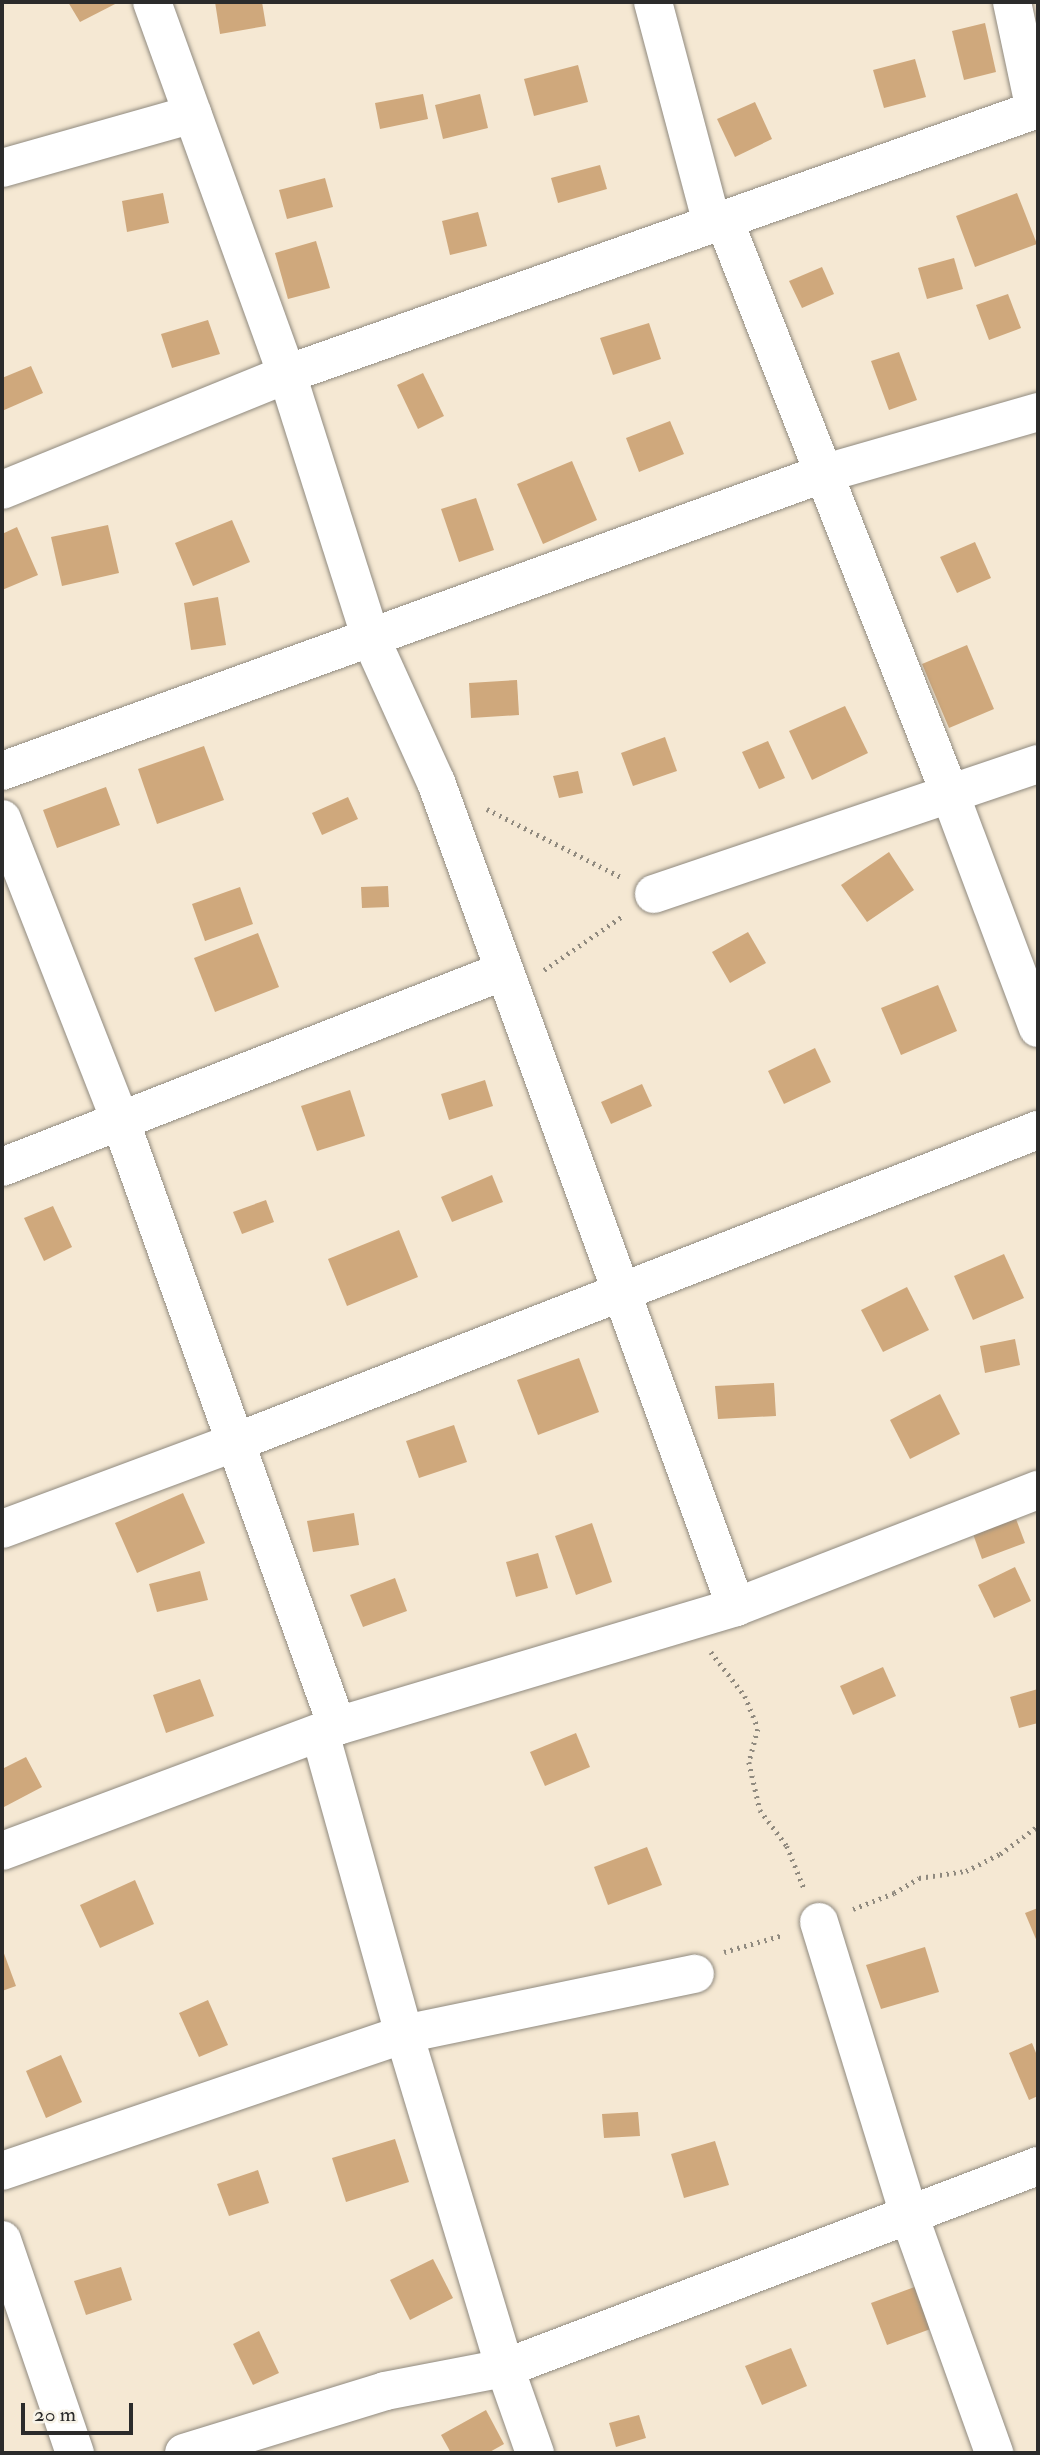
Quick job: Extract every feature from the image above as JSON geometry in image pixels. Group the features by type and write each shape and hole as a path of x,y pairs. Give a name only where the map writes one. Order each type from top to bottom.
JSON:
{"street":[{"path":"152,2 287,374 370,639 436,782 736,1606"},
{"path":"653,2 718,222 950,794 1038,1028"},
{"path":"2,490 287,374 1036,109 1012,2"},
{"path":"2,168 192,114"},
{"path":"2,771 822,474 1038,412"},
{"path":"654,894 1038,764"},
{"path":"2,819 120,1120 236,1442 329,1730 404,2034 505,2368 536,2453"},
{"path":"2,1167 120,1120 508,982"},
{"path":"2,1529 236,1442 620,1290 1038,1130"},
{"path":"2,1851 329,1730 736,1606 1038,1490"},
{"path":"819,1922 909,2215 994,2453"},
{"path":"2,2171 404,2034 695,1974"},
{"path":"184,2453 385,2391 505,2368 1038,2166"},
{"path":"2,2240 75,2453"}],"path":[{"path":"436,782 654,894"},
{"path":"508,982 654,894"},
{"path":"687,1621 745,1696 758,1730 749,1762 760,1810 787,1846 819,1922"},
{"path":"695,1974 721,1952 819,1922 894,1893 919,1878 965,1871 1000,1854 1038,1826"}],"building":[{"path":"68,2 119,2 80,22"},
{"path":"215,2 262,2 266,26 220,34"},
{"path":"985,23 996,72 964,80 952,31"},
{"path":"915,59 926,97 884,108 873,70"},
{"path":"578,65 588,102 534,116 524,79"},
{"path":"423,94 428,119 380,129 375,103"},
{"path":"480,94 488,128 443,139 435,105"},
{"path":"755,102 772,139 735,157 717,119"},
{"path":"600,165 607,189 558,203 551,178"},
{"path":"325,178 333,207 287,219 279,190"},
{"path":"163,193 169,223 127,232 122,201"},
{"path":"1017,193 1037,244 975,267 956,216"},
{"path":"478,212 487,246 450,255 442,221"},
{"path":"316,241 330,288 288,299 275,253"},
{"path":"954,258 963,289 927,299 918,268"},
{"path":"822,267 834,294 802,308 789,281"},
{"path":"1008,294 1021,328 989,340 976,305"},
{"path":"208,320 220,354 172,368 161,334"},
{"path":"649,323 661,359 613,375 600,338"},
{"path":"899,352 917,400 889,410 871,361"},
{"path":"31,366 43,393 2,411 2,378"},
{"path":"423,373 444,416 418,429 397,385"},
{"path":"670,421 684,454 639,472 626,438"},
{"path":"572,461 597,520 543,544 517,484"},
{"path":"476,498 494,550 459,562 441,509"},
{"path":"232,520 250,562 193,586 175,543"},
{"path":"108,525 119,573 62,586 51,537"},
{"path":"17,527 38,575 2,590 2,534"},
{"path":"975,542 991,578 957,593 940,557"},
{"path":"218,597 226,645 191,650 184,603"},
{"path":"967,645 994,709 949,728 922,664"},
{"path":"517,680 519,715 471,718 469,683"},
{"path":"845,706 868,753 812,780 789,731"},
{"path":"665,737 677,771 633,786 621,753"},
{"path":"768,741 785,778 759,789 742,752"},
{"path":"204,746 224,800 157,824 138,769"},
{"path":"578,771 583,793 559,798 553,776"},
{"path":"106,787 120,825 57,848 43,810"},
{"path":"348,797 358,819 322,835 312,813"},
{"path":"889,852 914,890 867,922 841,885"},
{"path":"388,886 389,907 362,908 361,887"},
{"path":"240,887 253,924 205,941 192,904"},
{"path":"748,932 766,963 730,983 712,952"},
{"path":"258,933 279,987 215,1012 194,958"},
{"path":"938,985 957,1031 901,1055 881,1008"},
{"path":"815,1048 831,1082 784,1104 768,1071"},
{"path":"485,1080 493,1106 449,1120 441,1094"},
{"path":"642,1084 652,1106 611,1124 601,1102"},
{"path":"350,1090 365,1136 317,1151 301,1106"},
{"path":"492,1175 503,1202 452,1222 441,1197"},
{"path":"266,1200 274,1222 242,1234 233,1212"},
{"path":"53,1206 72,1247 44,1261 24,1218"},
{"path":"399,1230 418,1277 347,1306 328,1259"},
{"path":"1004,1254 1024,1298 973,1320 954,1276"},
{"path":"907,1287 929,1330 883,1352 861,1310"},
{"path":"1015,1339 1020,1365 985,1373 980,1346"},
{"path":"579,1358 599,1412 538,1435 517,1380"},
{"path":"774,1383 776,1416 718,1419 715,1386"},
{"path":"940,1394 960,1434 910,1459 890,1420"},
{"path":"454,1425 467,1462 419,1478 406,1441"},
{"path":"183,1493 205,1543 137,1573 115,1523"},
{"path":"354,1513 359,1545 313,1552 307,1521"},
{"path":"1016,1519 1025,1543 982,1559 973,1534"},
{"path":"592,1523 612,1582 576,1595 555,1536"},
{"path":"538,1553 548,1588 516,1597 506,1562"},
{"path":"1015,1567 1031,1601 994,1618 978,1585"},
{"path":"200,1571 208,1600 157,1612 149,1584"},
{"path":"395,1578 407,1611 363,1627 350,1595"},
{"path":"883,1667 896,1696 853,1715 840,1686"},
{"path":"200,1679 214,1716 166,1733 153,1695"},
{"path":"1038,1689 1038,1723 1019,1728 1010,1697"},
{"path":"576,1733 590,1767 545,1786 530,1752"},
{"path":"26,1757 42,1787 4,1807 2,1769"},
{"path":"647,1847 662,1885 608,1905 594,1867"},
{"path":"135,1880 154,1924 100,1948 80,1905"},
{"path":"1038,1908 1038,1944 1025,1913"},
{"path":"925,1947 939,1992 881,2009 866,1965"},
{"path":"2,1948 16,1986 2,1991"},
{"path":"208,2000 228,2045 199,2057 179,2013"},
{"path":"1032,2043 1038,2058 1038,2096 1029,2100 1009,2053"},
{"path":"61,2055 82,2102 46,2118 26,2071"},
{"path":"638,2112 640,2136 604,2138 602,2114"},
{"path":"395,2139 409,2182 346,2202 332,2158"},
{"path":"715,2141 729,2185 684,2198 671,2154"},
{"path":"258,2170 269,2203 229,2216 217,2184"},
{"path":"433,2259 453,2298 410,2320 390,2280"},
{"path":"121,2267 132,2300 86,2315 74,2281"},
{"path":"920,2285 936,2327 887,2345 871,2303"},
{"path":"259,2331 279,2373 253,2385 233,2344"},
{"path":"791,2348 807,2386 762,2405 745,2366"},
{"path":"486,2410 504,2444 488,2453 451,2453 441,2435"},
{"path":"639,2415 646,2438 616,2447 609,2423"}]}
